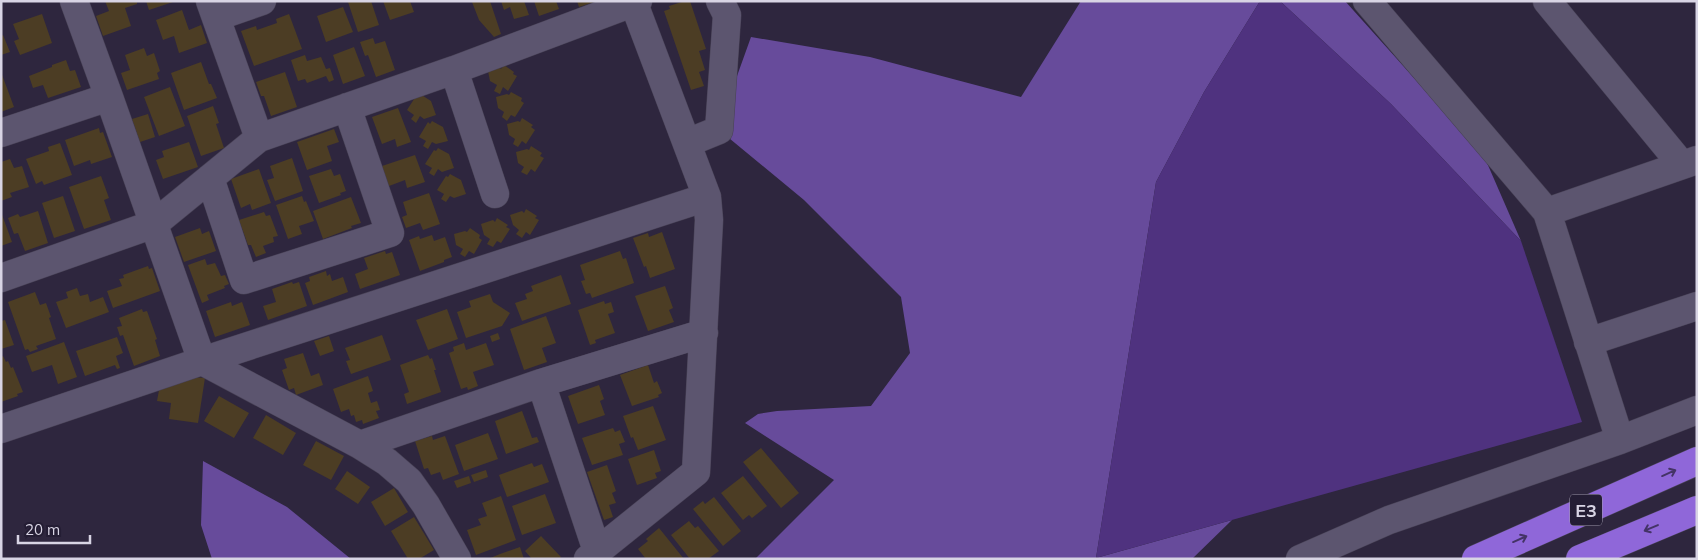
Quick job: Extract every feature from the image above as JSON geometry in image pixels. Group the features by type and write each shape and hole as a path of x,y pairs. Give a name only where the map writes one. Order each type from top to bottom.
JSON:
{"highway":[{"name":"E3","path":"1476,559 1697,461"},
{"name":"E3","path":"1580,559 1697,510"}],"street":[{"path":"74,1 202,361 360,445 387,462 409,481 426,504 457,559"},
{"path":"259,138 213,9 262,1"},
{"path":"687,143 719,130 727,15 720,1"},
{"path":"1367,1 1547,212 1620,440"},
{"path":"1547,1 1690,163 1547,212"},
{"path":"1,278 154,224 259,138 454,70 635,2 707,197 709,220 696,472 593,555 541,383"},
{"path":"454,70 495,194"},
{"path":"1,133 109,96"},
{"path":"210,178 244,280 390,232 347,107"},
{"path":"1,429 202,361 707,197"},
{"path":"1588,342 1697,306"},
{"path":"360,445 541,383 704,333"},
{"path":"1300,559 1389,520 1620,440 1697,410"}],"shaded area":[{"path":"1081,1 1260,1 1204,92 1156,182 1096,558 1232,520 1192,559 755,559 834,480 745,423 758,414 777,411 871,406 910,353 901,297 804,200 718,129 751,37 870,57 1021,97"},
{"path":"1260,1 1280,1 1391,104 1521,241 1582,422 1096,558 1156,182 1204,92"},
{"path":"1280,1 1345,1 1484,156 1521,241 1391,104"},
{"path":"203,461 287,507 351,559 212,559 201,525"}],"building":[{"path":"105,1 137,1 137,4 125,8 131,26 103,36 96,16 109,11"},
{"path":"146,1 173,1 173,2 149,10"},
{"path":"371,1 379,25 358,32 348,2"},
{"path":"383,1 410,1 414,12 390,20"},
{"path":"490,1 501,34 494,37 479,20 472,2"},
{"path":"501,1 524,1 529,15 514,19 510,7 504,10"},
{"path":"534,1 556,1 559,9 539,16"},
{"path":"577,1 594,1 594,2 579,7"},
{"path":"690,1 706,49 699,51 705,70 699,72 704,86 691,90 664,11 670,9 669,6"},
{"path":"343,7 353,32 326,42 317,16"},
{"path":"182,10 189,30 201,25 207,43 179,53 174,36 163,40 156,20"},
{"path":"42,14 52,43 20,55 14,41 19,39 13,24"},
{"path":"289,14 302,49 254,66 241,31 256,26 257,30 277,23 276,19"},
{"path":"3,35 10,52 1,55 1,36"},
{"path":"373,38 375,44 385,41 395,70 376,77 368,55 365,56 360,42"},
{"path":"354,47 365,76 343,84 333,55"},
{"path":"144,48 147,56 154,53 160,71 157,73 159,79 127,90 121,73 130,70 125,55"},
{"path":"305,55 307,61 321,57 326,69 330,68 334,80 329,82 326,76 307,83 305,79 298,81 291,60"},
{"path":"66,60 70,71 75,70 81,87 48,98 43,85 33,88 29,76"},
{"path":"201,62 209,84 211,84 217,98 184,110 171,73"},
{"path":"504,65 517,76 508,91 503,87 500,94 494,91 497,85 490,81 488,71 499,67 501,69"},
{"path":"1,72 14,107 1,112"},
{"path":"285,72 297,107 271,116 264,96 261,96 256,82"},
{"path":"170,87 185,126 159,136 144,97"},
{"path":"511,92 522,98 521,101 524,103 515,117 511,115 507,121 502,117 504,112 498,108 496,97 509,95"},
{"path":"420,94 431,101 436,115 424,119 420,116 416,123 411,119 414,115 407,110 416,96 418,98"},
{"path":"213,106 219,123 216,124 224,148 201,156 187,116"},
{"path":"398,108 411,142 397,147 395,139 382,144 372,117"},
{"path":"148,114 155,137 140,142 132,119"},
{"path":"522,118 533,125 531,127 535,130 526,144 522,141 518,147 513,144 515,139 509,135 507,124 520,122"},
{"path":"432,121 443,127 448,141 436,144 432,142 428,149 423,146 426,141 419,137 428,122 430,124"},
{"path":"99,128 100,133 103,132 112,157 91,164 90,160 74,166 65,140"},
{"path":"334,129 339,142 327,146 332,161 307,170 297,142"},
{"path":"189,142 198,167 163,179 156,160 164,157 162,151"},
{"path":"60,143 72,175 44,185 42,181 36,184 26,159 49,151 48,147"},
{"path":"531,146 542,153 540,156 544,158 535,172 531,169 527,175 521,172 524,167 518,163 516,152 529,150"},
{"path":"438,148 449,154 454,168 442,172 438,169 434,176 429,173 432,168 425,164 434,150 436,151"},
{"path":"415,155 425,182 407,188 405,180 389,186 382,166"},
{"path":"292,158 303,191 275,201 267,180 274,178 270,166"},
{"path":"10,159 14,168 22,166 29,187 10,193 12,197 1,201 1,162"},
{"path":"259,169 271,203 252,210 250,204 241,208 231,179"},
{"path":"331,169 334,176 340,174 346,191 340,193 341,195 319,203 309,176"},
{"path":"450,174 461,180 466,194 454,198 450,196 446,202 441,199 444,194 437,190 446,176 448,177"},
{"path":"101,176 109,198 104,200 111,220 84,229 69,187"},
{"path":"429,193 440,224 423,230 420,223 406,228 402,217 407,215 403,202"},
{"path":"63,196 75,231 54,238 42,203"},
{"path":"302,196 314,221 299,226 302,234 288,239 276,205"},
{"path":"351,197 361,223 323,239 313,211"},
{"path":"526,209 537,216 535,218 539,220 530,235 526,232 522,238 516,234 519,230 513,225 510,215 522,211 524,213"},
{"path":"38,211 48,243 25,251 18,233 14,234 8,218 18,214 20,217"},
{"path":"1,212 12,242 1,246"},
{"path":"264,212 266,216 270,215 278,236 273,237 274,242 263,246 266,253 256,257 251,245 248,245 239,220"},
{"path":"497,218 508,225 506,227 510,229 501,243 497,241 493,247 487,244 490,239 484,235 481,224 493,220 495,222"},
{"path":"200,228 202,234 209,231 216,251 184,262 175,237"},
{"path":"470,228 480,235 479,238 482,240 474,254 469,251 465,257 460,254 463,249 456,245 454,234 467,232"},
{"path":"662,232 675,269 650,278 633,238 648,233 649,237"},
{"path":"432,235 434,241 445,237 452,257 420,271 409,240 419,236 420,239"},
{"path":"385,251 386,254 392,252 400,275 360,289 355,274 368,269 364,258"},
{"path":"620,251 623,259 626,258 634,283 592,298 590,293 586,294 581,281 585,280 580,265"},
{"path":"205,259 207,265 215,263 221,276 225,275 229,284 224,286 225,288 207,295 209,300 202,303 188,265"},
{"path":"148,266 149,269 152,268 160,291 113,308 107,291 122,286 119,279 124,278 123,275"},
{"path":"326,271 327,276 330,274 332,281 343,277 348,292 313,305 305,283 310,281 309,277"},
{"path":"561,275 571,304 522,321 515,303 527,299 525,294 533,291 531,286"},
{"path":"292,282 293,284 299,282 307,306 268,320 263,306 276,302 272,289"},
{"path":"665,286 673,308 669,310 674,322 648,331 635,296"},
{"path":"77,288 80,296 88,294 90,302 103,297 109,312 66,328 56,302 68,298 66,292"},
{"path":"35,292 40,305 46,303 56,339 36,346 38,349 30,352 28,349 25,350 8,302"},
{"path":"490,294 493,302 510,313 502,326 466,338 457,312 471,307 469,301"},
{"path":"604,301 605,304 611,302 614,312 608,314 615,333 595,340 596,343 590,345 578,310"},
{"path":"231,302 232,306 242,302 250,325 215,337 206,311"},
{"path":"142,309 143,312 147,311 157,339 155,340 160,356 134,366 123,335 120,336 117,327 122,326 119,318"},
{"path":"447,309 458,339 428,350 416,320"},
{"path":"546,316 556,343 542,348 547,362 524,370 510,329"},
{"path":"5,320 14,345 1,349 1,321"},
{"path":"498,333 500,339 492,342 490,336"},
{"path":"382,335 391,360 351,374 346,361 350,360 345,348"},
{"path":"329,336 334,351 320,356 314,341"},
{"path":"117,337 123,353 116,356 120,368 117,369 115,365 85,376 76,351"},
{"path":"64,342 77,377 58,384 52,365 32,372 26,356"},
{"path":"464,343 466,350 486,343 494,365 473,372 478,386 468,390 467,387 461,389 449,353 454,351 453,347"},
{"path":"303,353 311,376 319,373 323,385 296,395 294,388 289,390 282,370 287,368 284,359"},
{"path":"428,355 430,359 432,358 441,392 407,404 404,394 409,392 400,365"},
{"path":"3,356 11,368 13,367 23,392 17,394 18,396 1,402 1,357"},
{"path":"648,365 654,383 657,381 662,393 658,395 659,397 632,406 620,375"},
{"path":"368,376 373,391 368,393 371,403 377,401 380,410 376,411 379,418 363,424 362,420 356,422 354,415 351,416 349,409 341,412 333,389"},
{"path":"192,377 205,378 198,423 169,419 171,403 157,401 159,390"},
{"path":"599,385 604,399 600,401 605,415 578,424 568,396"},
{"path":"219,396 249,413 234,438 204,421"},
{"path":"653,406 666,440 638,450 633,437 631,438 623,416"},
{"path":"522,411 532,438 537,437 539,442 506,454 495,421"},
{"path":"266,415 296,433 283,455 253,438"},
{"path":"613,428 615,432 620,430 625,442 619,444 623,455 592,465 582,438"},
{"path":"488,433 498,459 464,471 455,445"},
{"path":"432,436 433,440 445,436 459,474 443,480 440,472 431,475 428,468 424,469 415,441"},
{"path":"316,441 344,456 331,480 303,465"},
{"path":"761,448 799,493 781,508 743,462"},
{"path":"654,450 661,471 655,473 657,478 637,485 628,459"},
{"path":"532,463 534,467 542,464 549,482 507,497 499,475"},
{"path":"607,465 616,491 612,493 616,503 609,505 613,517 604,520 587,472"},
{"path":"486,470 488,477 474,482 471,475"},
{"path":"347,471 370,487 358,504 335,489"},
{"path":"469,476 471,483 457,488 454,481"},
{"path":"743,476 767,506 752,518 749,515 743,520 721,493"},
{"path":"394,488 408,512 385,526 371,502"},
{"path":"545,494 556,523 522,535 512,506"},
{"path":"501,496 516,540 476,555 467,530 481,525 478,519 487,516 482,503"},
{"path":"714,497 741,531 723,546 693,509 703,501 705,504"},
{"path":"414,517 434,550 419,559 408,559 391,531"},
{"path":"689,521 695,528 698,526 719,551 708,559 690,559 671,535"},
{"path":"659,528 684,559 646,559 638,549"},
{"path":"541,536 561,557 559,559 532,559 525,551"},
{"path":"520,547 524,559 488,559 500,554"}]}
